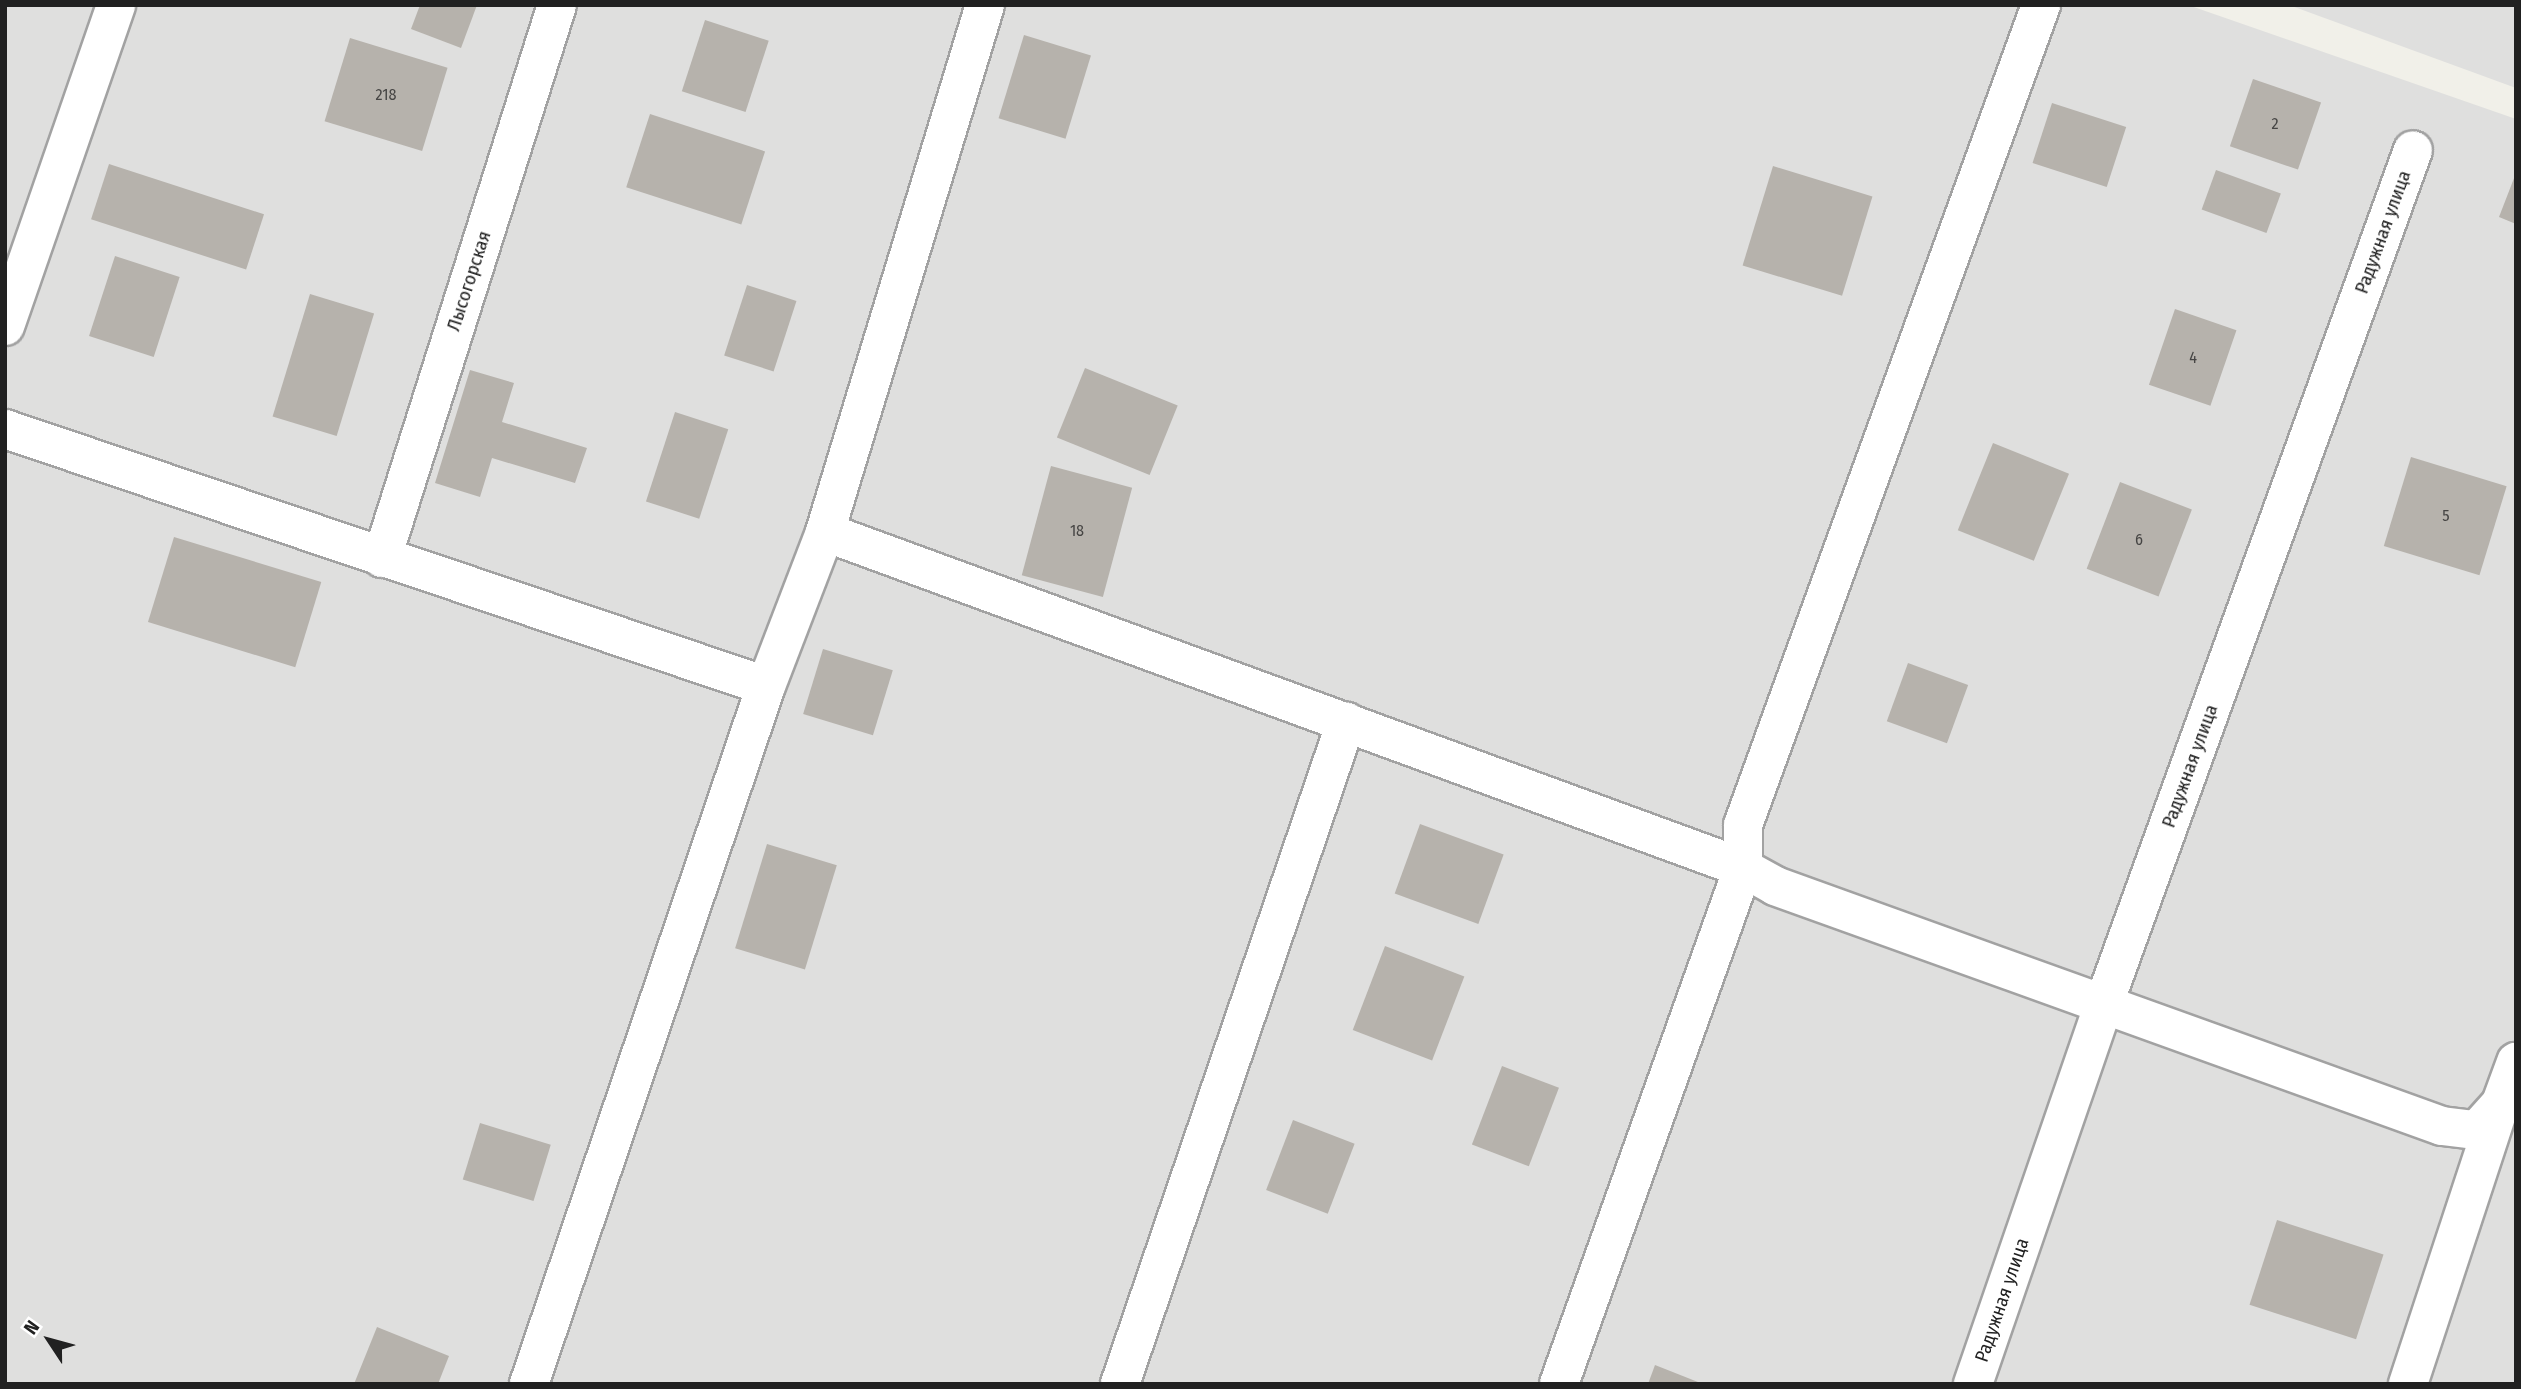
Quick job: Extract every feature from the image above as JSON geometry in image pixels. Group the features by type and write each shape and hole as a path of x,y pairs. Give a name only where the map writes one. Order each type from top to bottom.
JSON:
{"street":[{"path":"5,326 116,5"},
{"name":"Лысогорская","path":"382,558 557,5"},
{"path":"529,1384 766,686 825,532 985,5"},
{"path":"1559,1384 1743,868 1743,825 2041,5"},
{"name":"Радужная улица","path":"1973,1384 2103,1006 2413,150"},
{"path":"5,429 766,686"},
{"path":"825,532 1743,868 1774,886 2442,1126 2477,1130 2508,1106"},
{"path":"1120,1384 1346,722"},
{"path":"2408,1384 2508,1106 2516,1062"}],"shaded area":[{"path":"5,5 2188,5 2516,119 2516,1384 5,1384"},
{"path":"2289,5 2516,5 2516,88"}],"building":[{"path":"420,5 477,5 461,48 411,29"},
{"path":"705,20 769,41 746,112 682,91"},
{"path":"1024,35 1091,55 1066,139 999,118"},
{"path":"350,38 448,68 422,151 325,121"},
{"path":"2253,79 2321,102 2298,170 2230,146"},
{"path":"2052,103 2126,127 2107,187 2033,163"},
{"path":"650,114 765,151 741,225 626,187"},
{"path":"109,164 264,214 246,270 91,219"},
{"path":"1773,166 1872,196 1842,296 1743,265"},
{"path":"2216,170 2281,194 2266,233 2202,209"},
{"path":"2516,173 2516,224 2499,217"},
{"path":"115,256 180,277 154,357 89,336"},
{"path":"747,285 796,301 774,371 724,355"},
{"path":"310,294 374,314 337,436 273,416"},
{"path":"2175,309 2236,330 2210,406 2149,385"},
{"path":"1085,368 1178,405 1150,475 1057,438"},
{"path":"470,370 514,383 502,422 587,448 575,483 492,458 480,497 435,483"},
{"path":"675,412 728,429 699,519 646,501"},
{"path":"1993,443 2069,474 2034,561 1958,530"},
{"path":"2411,457 2507,486 2479,575 2384,546"},
{"path":"1051,466 1132,488 1103,597 1022,575"},
{"path":"2120,482 2192,510 2159,596 2087,569"},
{"path":"174,537 321,582 295,667 148,622"},
{"path":"823,649 893,670 873,735 803,714"},
{"path":"1908,663 1968,685 1947,743 1887,721"},
{"path":"1420,824 1504,854 1478,924 1395,894"},
{"path":"767,844 837,865 805,970 735,948"},
{"path":"1385,946 1464,976 1432,1060 1353,1030"},
{"path":"1502,1066 1559,1088 1529,1166 1472,1144"},
{"path":"1293,1120 1355,1144 1328,1214 1266,1190"},
{"path":"480,1123 551,1145 534,1201 463,1179"},
{"path":"2277,1220 2384,1255 2356,1339 2249,1305"},
{"path":"377,1327 449,1356 438,1384 354,1384"},
{"path":"1655,1365 1703,1384 1648,1384"}]}
